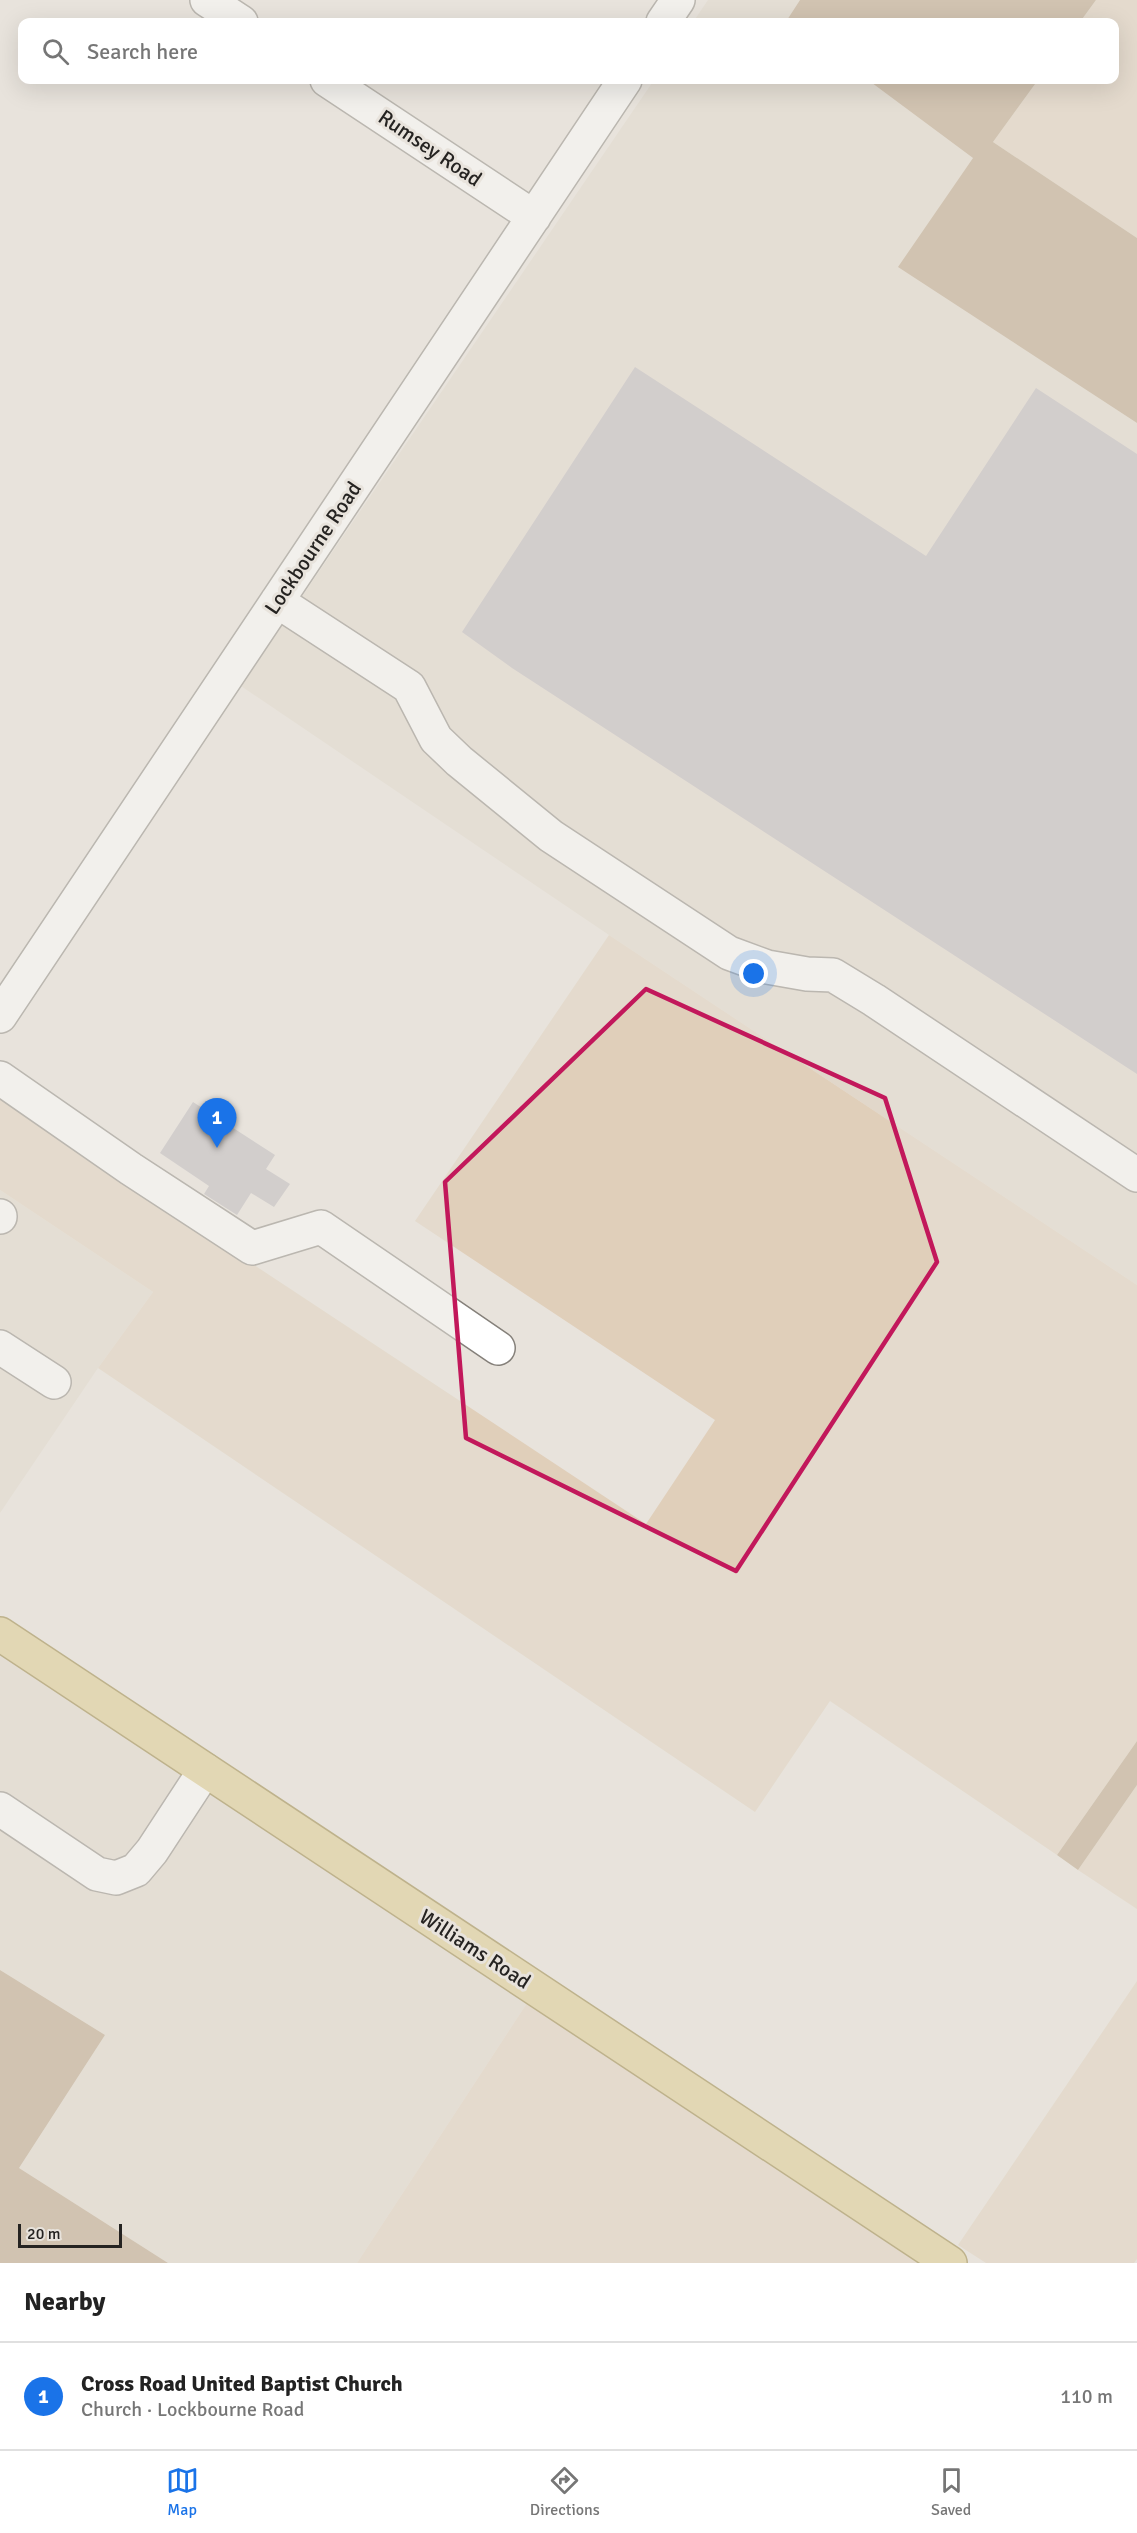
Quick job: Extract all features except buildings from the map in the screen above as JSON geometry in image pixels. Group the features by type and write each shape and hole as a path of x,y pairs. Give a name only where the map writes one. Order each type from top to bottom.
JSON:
{"main road":[{"name":"Williams Road","path":"0,1634 950,2263"}],"street":[{"path":"207,0 235,18"},
{"path":"666,18 678,0"},
{"name":"Rumsey Road","path":"333,84 534,217"},
{"name":"Lockbourne Road","path":"0,1016 622,84"},
{"path":"277,601 409,687 436,739 459,761 551,836 729,953 767,967 807,974 833,975 1137,1175"},
{"path":"0,1078 131,1169 252,1248 321,1227 498,1348"},
{"path":"0,1347 54,1382"},
{"path":"0,1809 97,1874 116,1878 136,1870 152,1851 205,1770"}],"highlighted area":[{"path":"646,989 885,1098 937,1262 736,1571 466,1438 445,1182"}],"shaded area":[{"path":"708,0 800,0 788,18 696,18"},
{"path":"800,0 1096,0 1083,18 788,18"},
{"path":"1096,0 1137,0 1137,238 993,142 1035,84 1119,84 1119,18 1083,18"},
{"path":"651,84 873,84 973,158 899,267 1137,423 1137,1285 609,935 241,686"},
{"path":"873,84 1035,84 993,142 1137,238 1137,423 898,267 973,158"},
{"path":"609,935 1137,1285 1137,1741 1057,1855 830,1701 755,1812 98,1368 153,1292 0,1190 0,1097 646,1524 715,1420 415,1221"},
{"path":"0,1190 153,1292 98,1368 0,1513"},
{"path":"0,1643 529,2000 357,2263 168,2263 19,2168 105,2035 0,1970"},
{"path":"1137,1741 1137,1785 1078,1870 1057,1855"},
{"path":"1137,1785 1137,1909 1078,1870"},
{"path":"0,1970 105,2035 19,2168 168,2263 0,2263"},
{"path":"1137,1981 1137,2259 1134,2263 986,2263 958,2245"},
{"path":"529,2000 918,2263 357,2263"}],"place":[{"name":"Cross Road United Baptist Church","path":"217,1148"}]}
